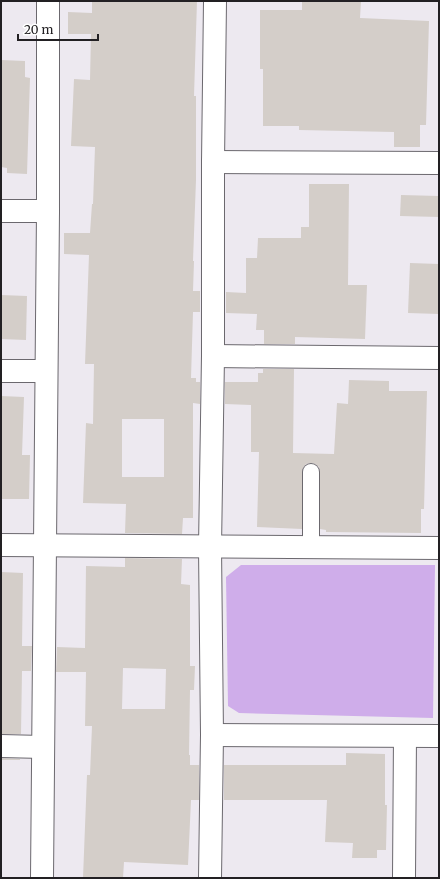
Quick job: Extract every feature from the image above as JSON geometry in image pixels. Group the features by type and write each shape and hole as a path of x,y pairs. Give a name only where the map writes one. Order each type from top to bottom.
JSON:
{"street":[{"path":"42,878 48,211 48,1"},
{"path":"210,878 212,735 210,547 213,356 215,1"},
{"path":"213,162 439,164"},
{"path":"1,210 48,211"},
{"path":"213,356 439,358"},
{"path":"1,371 46,371"},
{"path":"1,545 439,548"},
{"path":"212,735 439,736"},
{"path":"404,878 405,736"},
{"path":"1,746 43,747"}],"lane":[{"path":"311,472 311,548"}],"shaded area":[{"path":"241,565 435,565 433,718 239,713 228,706 226,577"}],"building":[{"path":"92,1 197,1 194,96 196,96 196,180 193,291 200,291 200,312 193,312 191,378 196,378 196,382 200,382 200,404 193,403 193,518 183,518 182,534 125,533 126,504 83,503 86,423 93,424 94,364 85,364 89,255 64,254 64,233 90,233 93,204 95,147 71,146 74,79 90,80 91,34 68,34 68,12 92,13","holes":["122,419 164,419 164,477 122,477"]},
{"path":"302,1 361,1 360,18 429,21 426,125 420,125 420,147 394,147 394,132 299,130 299,126 263,126 263,69 260,69 260,10 302,10"},
{"path":"1,60 25,61 25,77 30,78 27,174 7,173 7,168 1,167"},
{"path":"309,184 349,184 348,285 367,285 365,339 295,337 295,344 264,344 264,330 256,330 257,314 226,313 226,292 246,293 246,258 257,258 258,238 301,238 301,227 309,227"},
{"path":"401,195 439,196 439,217 400,216"},
{"path":"410,263 439,264 439,314 408,313"},
{"path":"1,295 27,296 26,340 1,339"},
{"path":"263,369 294,369 293,453 334,454 337,403 348,404 349,380 389,381 389,391 427,391 424,509 421,509 421,533 326,532 326,530 320,529 320,472 319,467 311,463 306,464 302,472 302,529 257,527 259,452 251,452 251,405 225,404 225,382 258,382 258,373 263,373"},
{"path":"1,396 24,397 22,455 30,455 29,499 1,499"},
{"path":"125,558 182,559 181,584 190,585 190,666 195,666 194,690 190,690 189,755 190,765 199,765 199,800 191,800 188,865 124,862 123,878 83,878 87,775 90,775 92,726 85,726 86,672 56,672 57,647 85,648 86,566 125,567","holes":["123,668 166,669 165,709 122,709"]},
{"path":"1,572 23,573 22,646 32,646 31,671 22,671 21,734 1,734"},
{"path":"346,753 385,754 385,805 387,805 386,850 377,850 377,858 352,858 353,843 325,842 327,800 224,800 224,765 346,765"},
{"path":"1,758 20,759 20,760 1,760"}]}
